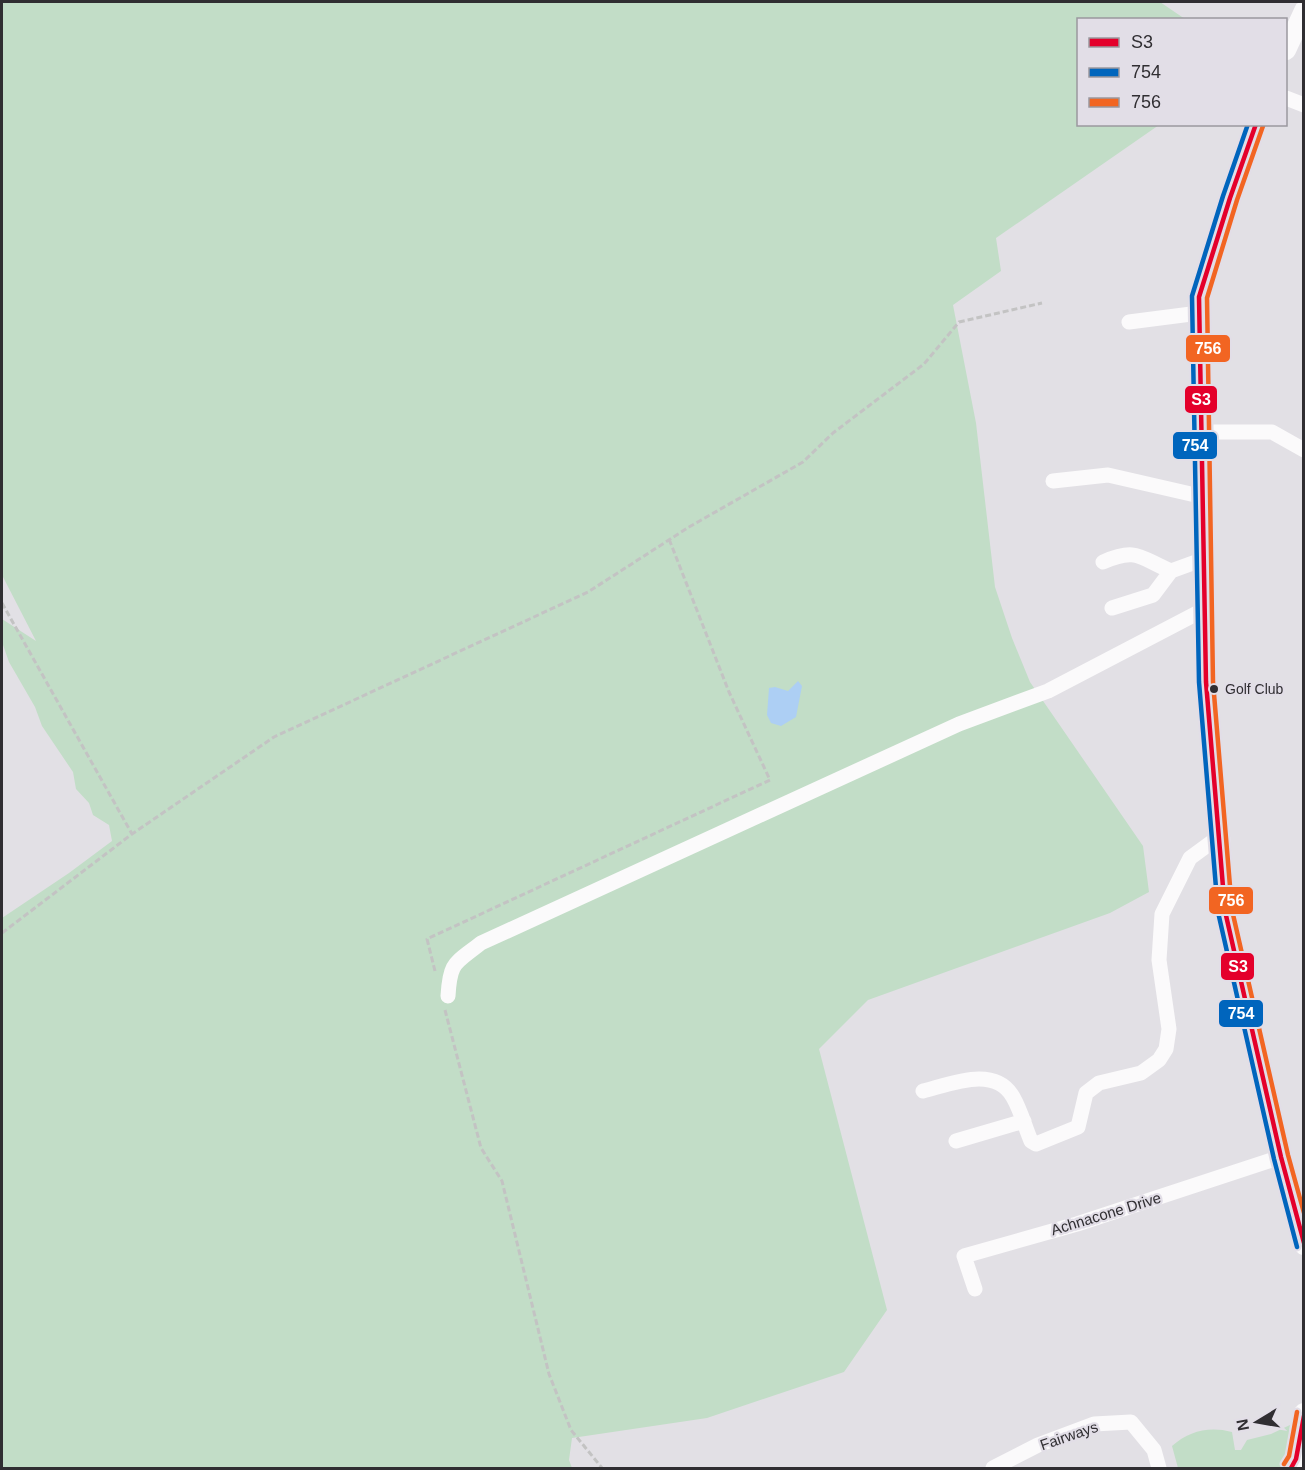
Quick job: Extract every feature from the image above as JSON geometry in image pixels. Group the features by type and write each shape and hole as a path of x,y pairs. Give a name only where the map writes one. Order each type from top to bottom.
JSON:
{"main road":[{"path":"1287,47 1304,10"},
{"path":"1255,126 1199,297 1207,709 1225,911 1281,1157 1304,1245"},
{"path":"1292,1468 1296,1459 1304,1413"}],"street":[{"path":"1287,98 1304,105"},
{"path":"1128,322 1199,313"},
{"path":"1203,432 1272,432 1304,450"},
{"path":"1053,482 1108,475 1204,497"},
{"path":"1103,562 1119,555 1134,554 1171,570"},
{"path":"1112,608 1153,595 1171,570 1204,559"},
{"path":"446,1002 449,973 454,964 481,943 959,724 1048,691 1205,609"},
{"path":"923,1091 969,1080 993,1080 1007,1088 1017,1105 1031,1141 1036,1144 1078,1127 1086,1094 1099,1083 1141,1073 1159,1060 1166,1049 1169,1029 1158,960 1162,914 1190,858 1220,836"},
{"path":"956,1141 1024,1121"},
{"name":"Achnacone Drive","path":"975,1289 964,1256 1077,1224 1281,1157"},
{"name":"Fairways","path":"993,1468 1038,1445 1094,1424 1131,1422 1154,1450 1159,1468"}],"path":[{"path":"2,933 132,834 274,737 588,592 669,539 803,462 833,433 924,364 959,322 1042,303"},
{"path":"436,974 427,939 770,780 729,692 669,539"},
{"path":"2,603 132,834"},
{"path":"446,1002 481,1148 502,1181 549,1374 571,1430 602,1468"}],"green space":[{"path":"2,2 1160,2 1184,18 1077,18 1077,126 1158,126 996,238 1001,271 953,305 976,423 995,587 1012,638 1030,682 1143,846 1149,892 1110,913 868,1000 819,1049 887,1310 844,1372 707,1418 572,1438 569,1460 572,1468 2,1468 2,918 112,841 109,825 93,815 89,803 76,789 73,772 42,726 35,707 9,662 2,642 2,619 36,641 2,575"},
{"path":"1290,1425 1285,1468 1178,1468 1172,1446 1192,1433 1207,1430 1232,1432 1235,1450 1241,1450 1247,1440 1271,1434"}],"water":[{"path":"798,681 802,686 796,717 781,726 771,723 767,715 769,688 775,687 788,691"}],"transit line":[{"name":"754","path":"1247,126 1192,296 1199,682 1218,912 1274,1159 1297,1247"},
{"name":"S3","path":"1255,126 1199,297 1206,682 1225,911 1281,1157 1304,1243"},
{"name":"756","path":"1263,126 1237,200 1207,298 1213,682 1232,910 1288,1155 1304,1213"},
{"name":"756","path":"1284,1464 1289,1456 1297,1412"},
{"name":"S3","path":"1291,1468 1296,1459 1304,1416"}],"place":[{"name":"Golf Club","path":"1214,689"}]}
